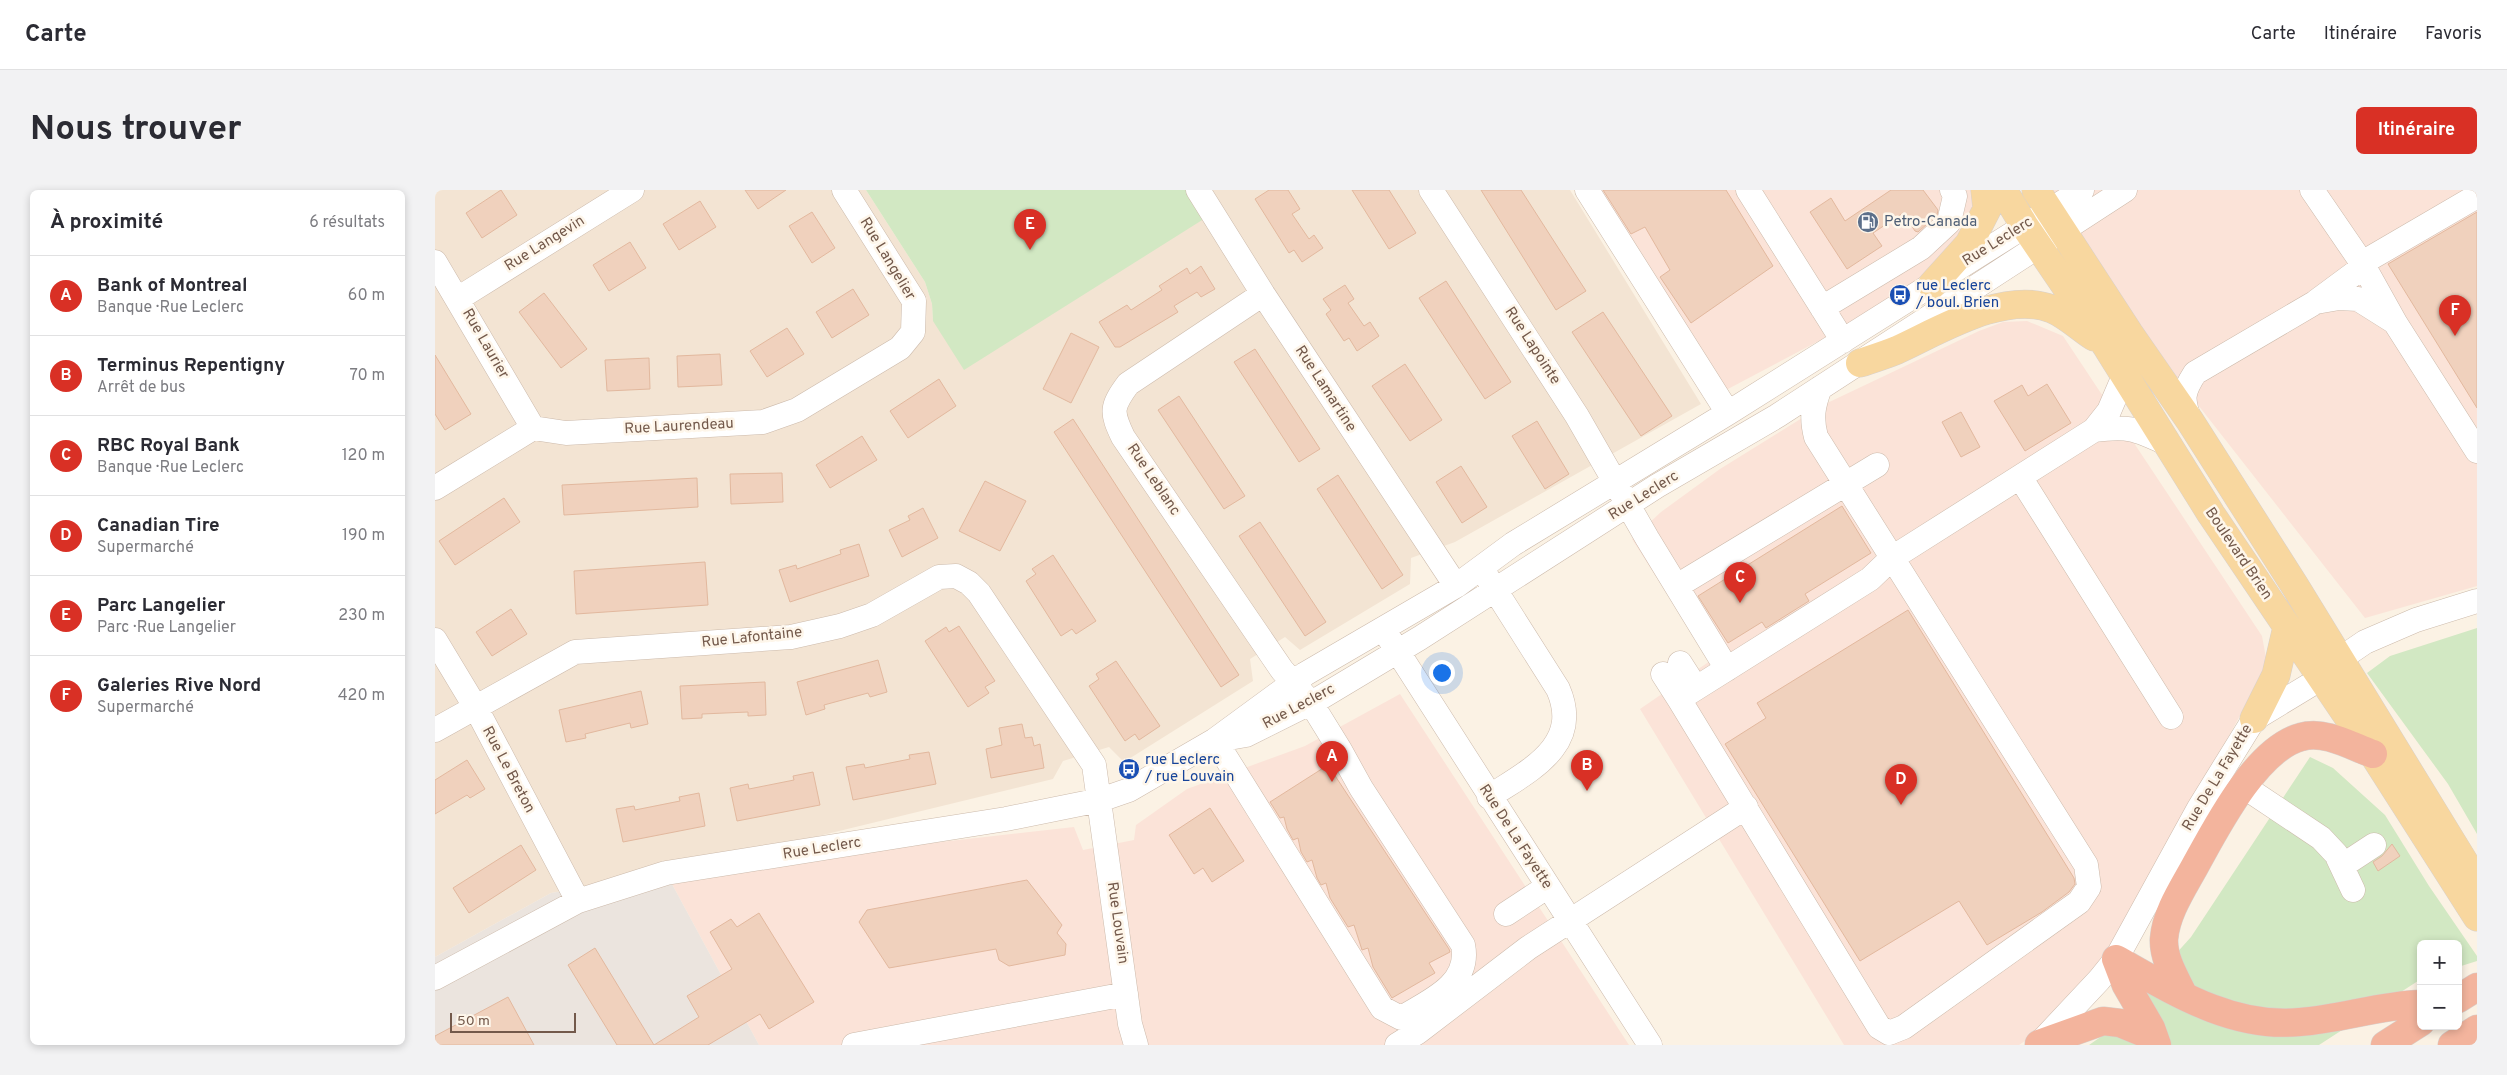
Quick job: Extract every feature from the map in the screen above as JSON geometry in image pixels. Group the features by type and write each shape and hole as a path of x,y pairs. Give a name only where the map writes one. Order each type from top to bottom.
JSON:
{"highway":[{"path":"2185,996 2166,955 2165,929 2177,898 2243,786 2278,749 2300,737 2325,736 2373,754"},
{"path":"2116,959 2185,996 2234,1017 2275,1023 2309,1021 2400,1005 2417,1004"},
{"path":"2116,959 2126,985 2155,1041"},
{"path":"2462,996 2477,987"},
{"path":"2039,1045 2103,1021 2120,1023 2155,1041"},
{"path":"2385,1045 2417,1025"},
{"path":"2452,1045 2477,1029"}],"main road":[{"path":"1932,285 1969,244 1987,209 1985,190"},
{"name":"Boulevard Brien","path":"2003,190 2031,236 2107,347 2166,443 2287,627 2330,667 2477,884"},
{"name":"Boulevard Brien","path":"2049,210 2190,421 2330,667 2373,754 2477,917"},
{"path":"1860,363 1895,351 1966,316 2024,304 2052,309 2107,347"},
{"path":"2254,719 2276,675 2287,627"}],"street":[{"name":"Rue Langevin","path":"459,298 632,190"},
{"name":"Rue Langelier","path":"844,190 914,301 913,332"},
{"name":"Rue Lamartine","path":"1198,190 1263,294 1455,586"},
{"name":"Rue Lapointe","path":"1431,190 1577,416 1727,669"},
{"path":"1587,190 1728,413"},
{"path":"1748,190 1843,341"},
{"path":"1822,308 1915,252 1949,222 1955,196 1951,190"},
{"path":"2049,210 2082,190"},
{"path":"2049,210 2125,190"},
{"path":"2317,194 2363,265 2396,324 2477,451"},
{"path":"2190,421 2183,403 2186,387 2195,373 2316,302 2363,265 2477,196"},
{"name":"Rue Leclerc","path":"1215,740 1246,735 1311,703 1496,590 1527,568 1629,504 1777,416 1860,363 2031,236 2049,210"},
{"name":"Rue Leclerc","path":"435,978 578,901 666,873 1006,819 1100,800 1143,784 1215,740 1293,683 1362,639 1455,586 1513,544 1728,413 1932,285 2031,236"},
{"path":"1915,252 1932,285"},
{"name":"Rue Laurier","path":"435,262 459,298 533,428"},
{"name":"Rue Leblanc","path":"1215,740 1382,1008 1401,1018 1456,982 1465,958 1463,944 1361,788 1311,703 1293,683 1123,437 1115,419 1115,401 1128,384 1263,294"},
{"path":"2316,302 2339,298 2358,299 2396,324"},
{"name":"Rue Laurendeau","path":"533,428 566,433 763,422 797,410 900,348 913,332"},
{"path":"1688,694 1870,579 1892,558 2094,430 2109,411 2124,376"},
{"path":"1672,669 1688,694 1746,807 1879,1027 1889,1033 1904,1027 2079,902 2089,887 2086,866 1816,437 1812,422 1813,405 1820,388"},
{"path":"1777,416 1798,422 1816,437"},
{"path":"2094,430 2123,426 2137,429 2166,443"},
{"path":"435,488 533,428"},
{"path":"1677,586 1877,465"},
{"path":"2020,477 2171,717"},
{"path":"1481,567 1558,689 1563,701 1564,713 1564,727 1552,751 1543,760 1489,797"},
{"name":"Rue Lafontaine","path":"435,730 575,652 791,637 840,626 872,615 939,577 957,576 969,583 979,593 1089,756 1096,772 1100,800"},
{"name":"Rue De La Fayette","path":"2039,1045 2116,959 2203,801 2254,719 2365,642 2387,632 2477,601"},
{"name":"Rue De La Fayette","path":"1383,628 1489,797 1650,1045"},
{"name":"Rue Le Breton","path":"435,640 475,708 578,901"},
{"path":"2243,786 2321,838 2336,854 2353,890"},
{"name":"Rue Louvain","path":"1100,800 1130,1024 1136,1045"},
{"path":"1397,1045 1422,1039 1528,948 1746,807"},
{"path":"2342,866 2374,845"},
{"path":"1506,914 1547,887"},
{"path":"854,1045 960,1036 1126,994"}],"shaded area":[{"path":"435,190 866,190 925,282 932,304 933,321 1189,190 1570,190 1701,404 1455,542 1411,558 1410,584 1300,650 1285,637 1250,659 1253,681 1124,762 1109,747 1063,761 1053,779 666,873 551,893 435,957"},
{"path":"1578,190 1978,190 1979,212 1930,282 1709,399"},
{"path":"2040,190 2477,190 2477,586 2365,618 2137,327"},
{"path":"2027,321 2063,336 2262,636 2266,658 2264,671 2110,956 2038,1032 2019,1045 1844,1045 1640,709 1710,661 1632,539 1661,512 1720,469 1823,405 1979,331 2003,322"},
{"path":"1400,694 1629,1045 759,1045 666,873 1074,827 1083,850 1134,840 1136,825 1187,789 1305,746"},
{"path":"666,873 759,1045 435,1045 435,957 551,893"}],"green space":[{"path":"866,190 1189,190 1207,217 964,370 933,321 932,304 925,282"},
{"path":"2477,628 2477,834 2448,784 2367,673 2390,656"},
{"path":"2310,757 2333,768 2385,815 2429,886 2477,956 2477,961 2462,966 2462,940 2417,940 2417,982 2319,1045 2089,1045 2102,1036 2191,937"}],"building":[{"path":"501,190 517,215 482,238 466,213"},
{"path":"745,190 786,190 758,209"},
{"path":"1269,190 1288,190 1300,209 1292,214 1309,239 1314,235 1323,248 1302,262 1294,250 1289,253 1255,199"},
{"path":"1352,190 1389,190 1416,233 1389,249"},
{"path":"1481,190 1521,190 1586,291 1556,310"},
{"path":"1603,190 1726,190 1773,266 1691,323 1660,277 1670,270 1645,227 1631,234"},
{"name":"Petro-Canada","path":"1891,190 1923,190 1938,210 1937,215 1918,232 1915,231 1903,213 1873,233 1882,246 1847,269 1810,212 1831,198 1845,221"},
{"path":"700,201 716,227 679,250 663,224"},
{"path":"812,212 835,248 812,263 789,226"},
{"path":"2477,212 2477,408 2388,264"},
{"path":"630,242 646,268 609,291 593,265"},
{"path":"1201,266 1215,289 1201,297 1197,292 1174,306 1178,312 1120,347 1115,347 1099,322 1127,305 1131,310 1162,290 1159,286 1187,268 1190,274"},
{"path":"1446,281 1511,382 1485,399 1419,298"},
{"path":"1345,285 1354,299 1348,303 1364,326 1370,322 1379,336 1357,351 1349,338 1344,341 1326,314 1331,310 1323,299"},
{"path":"853,289 869,315 832,338 816,312"},
{"path":"544,293 587,349 561,368 519,312"},
{"path":"1603,312 1672,416 1641,436 1572,332"},
{"path":"787,328 804,354 767,377 750,351"},
{"path":"1071,333 1099,347 1071,403 1043,389"},
{"path":"1255,349 1320,449 1299,462 1234,362"},
{"path":"720,354 722,385 678,387 677,356"},
{"path":"435,355 471,414 445,430 435,414"},
{"path":"649,358 650,389 607,391 605,360"},
{"path":"1405,364 1442,420 1410,441 1372,386"},
{"path":"939,379 956,406 908,438 890,411"},
{"path":"2047,384 2071,423 2025,451 1994,401 2022,385 2028,396"},
{"path":"1179,396 1245,496 1224,509 1158,410"},
{"path":"1961,412 1980,447 1961,457 1942,422"},
{"path":"1073,419 1239,675 1221,687 1054,432"},
{"path":"1537,421 1569,474 1545,489 1512,436"},
{"path":"862,436 877,460 830,488 816,465"},
{"path":"1461,466 1487,507 1462,523 1436,482"},
{"path":"782,473 783,502 731,504 730,474"},
{"path":"1338,475 1403,575 1382,589 1317,489"},
{"path":"697,478 698,507 564,515 562,485"},
{"path":"985,481 1026,501 1000,551 959,531"},
{"path":"504,498 520,522 455,565 439,541"},
{"path":"1842,506 1871,553 1805,594 1809,601 1766,628 1762,622 1728,643 1698,596"},
{"path":"923,508 938,538 902,557 889,530 910,520 908,516"},
{"path":"1260,522 1326,622 1305,636 1239,536"},
{"path":"859,544 869,576 790,602 779,570 796,565 797,569 841,554 840,550"},
{"path":"1053,555 1096,621 1076,634 1072,629 1061,636 1026,581 1036,574 1032,569"},
{"path":"705,562 708,605 576,614 574,571"},
{"path":"511,609 527,634 492,656 476,632"},
{"path":"1908,610 2074,878 2075,884 2069,892 2042,912 1987,945 1959,901 1860,961 1725,744 1766,718 1757,703"},
{"path":"959,626 995,681 985,687 989,693 968,707 925,641 946,627 949,632"},
{"path":"878,660 887,692 870,697 868,693 824,705 825,709 806,715 797,682"},
{"path":"1116,661 1160,726 1139,740 1135,734 1125,741 1089,686 1099,679 1096,674"},
{"path":"765,682 766,715 748,716 748,712 702,714 702,718 682,719 680,686"},
{"path":"641,691 648,724 631,728 630,723 585,734 586,738 566,742 559,710"},
{"path":"1022,724 1025,738 1032,737 1034,746 1040,744 1044,768 991,778 986,749 1002,745 999,728"},
{"path":"929,752 936,784 853,800 846,767 864,764 865,768 910,759 909,755"},
{"path":"467,760 485,789 470,798 467,795 435,814 435,780"},
{"path":"1328,765 1450,952 1429,963 1435,973 1392,998 1373,967 1368,948 1362,950 1354,925 1348,927 1330,898 1326,883 1321,885 1317,878 1312,860 1307,862 1301,852 1298,838 1293,840 1287,829 1284,817 1280,818 1270,802"},
{"path":"813,772 820,805 737,821 730,788 748,784 749,789 794,780 793,776"},
{"path":"699,793 705,826 623,842 616,809 634,806 635,810 680,801 679,797"},
{"path":"1210,808 1244,861 1212,882 1203,868 1194,874 1169,835"},
{"path":"2392,844 2400,856 2378,871 2373,862 2382,856"},
{"path":"521,845 536,870 469,913 453,888"},
{"path":"1027,880 1062,925 1057,933 1066,944 1065,955 1009,966 999,960 996,949 889,968 859,922 867,910"},
{"path":"759,913 814,1002 769,1029 760,1014 708,1045 654,1045 699,1017 687,996 732,969 710,932 731,919 737,927"},
{"path":"595,948 654,1045 617,1045 568,965"},
{"path":"508,997 534,1045 435,1045 435,1036"}],"place":[{"name":"Petro-Canada","path":"1868,222"},
{"name":"Parc Langelier","path":"1030,250"},
{"name":"rue Leclerc / boul. Brien","path":"1900,295"},
{"name":"Galeries Rive Nord","path":"2455,336"},
{"name":"RBC Royal Bank","path":"1740,603"},
{"name":"rue Leclerc / rue Louvain","path":"1129,769"},
{"name":"Bank of Montreal","path":"1332,782"},
{"name":"Terminus Repentigny","path":"1587,791"},
{"name":"Canadian Tire","path":"1901,805"}]}
